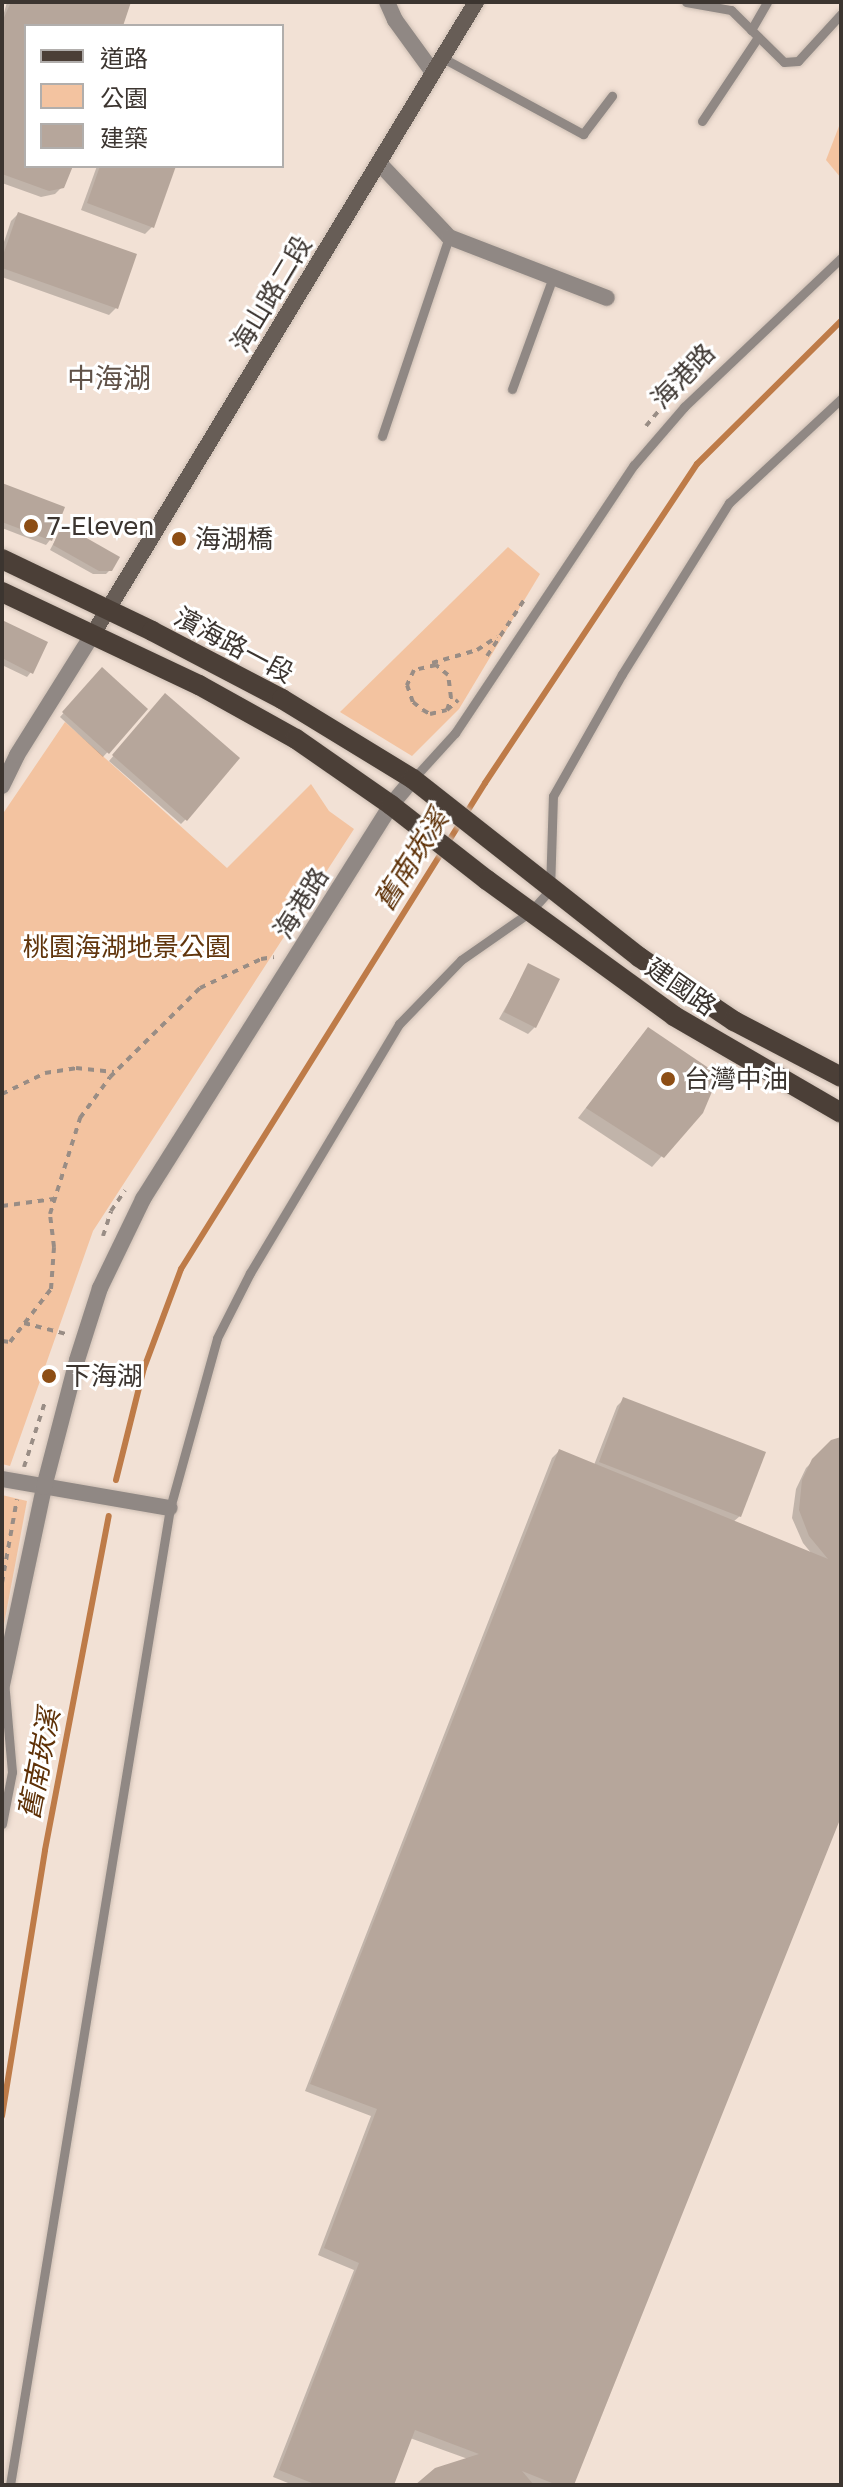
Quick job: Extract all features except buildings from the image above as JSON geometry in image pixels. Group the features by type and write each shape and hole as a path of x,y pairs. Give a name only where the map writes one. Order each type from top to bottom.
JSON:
{"main road":[{"name":"海山路二段","path":"93,634 476,2"},
{"name":"濱海路一段","path":"2,559 282,699 413,779 515,860"},
{"name":"濱海路一段","path":"2,592 199,685 296,739 391,805 494,885"},
{"name":"建國路","path":"515,860 639,957 734,1021 841,1077"},
{"name":"建國路","path":"494,885 698,1031 841,1113"}],"street":[{"path":"387,2 395,20 437,64"},
{"path":"379,163 449,237 607,298"},
{"path":"2,786 17,755 93,634"},
{"name":"海港路","path":"3,1683 44,1487 77,1360 100,1288 143,1199 391,805 413,779"},
{"path":"2,1479 170,1508"}],"lane":[{"path":"686,2 731,10 784,62 798,61 841,14"},
{"path":"702,121 755,33 767,2"},
{"path":"437,64 583,134 612,96"},
{"path":"382,436 449,237"},
{"name":"海港路","path":"413,779 455,733 634,465 684,407 841,258"},
{"path":"512,389 553,277"},
{"path":"10,2485 170,1508 217,1338 250,1273 399,1024 461,960 530,912 550,890 553,796 622,674 729,503 841,399"},
{"path":"2,1824 12,1772 3,1683"}],"path":[{"path":"430,664 448,675 451,698 447,710 430,714 413,702 407,685 414,670 430,664 477,650 500,634"},
{"path":"2,1341 10,1342 51,1289 54,1247 50,1214 80,1118 114,1072 200,988 261,959 274,957"},
{"path":"2,1094 45,1073 76,1068 114,1072"},
{"path":"2,1206 54,1199"},
{"path":"24,1323 69,1335"}],"green space":[{"path":"841,121 841,178 826,160"},
{"path":"508,547 540,574 459,709 412,756 340,712"},
{"name":"桃園海湖地景公園","path":"65,722 227,868 311,784 329,811 354,829 93,1231 10,1466 2,1464 2,815"},
{"path":"2,1495 27,1501 2,1635"}],"waterway":[{"name":"舊南崁溪","path":"116,1480 144,1368 181,1269 485,783 697,464 841,321"},
{"name":"舊南崁溪","path":"2,2116 45,1850 109,1516"}],"place":[{"name":"7-Eleven","path":"31,526"},
{"name":"海湖橋","path":"179,539"},
{"name":"台灣中油","path":"668,1079"},
{"name":"下海湖","path":"49,1376"}],"district":[{"name":"中海湖","path":"109,378"}]}
